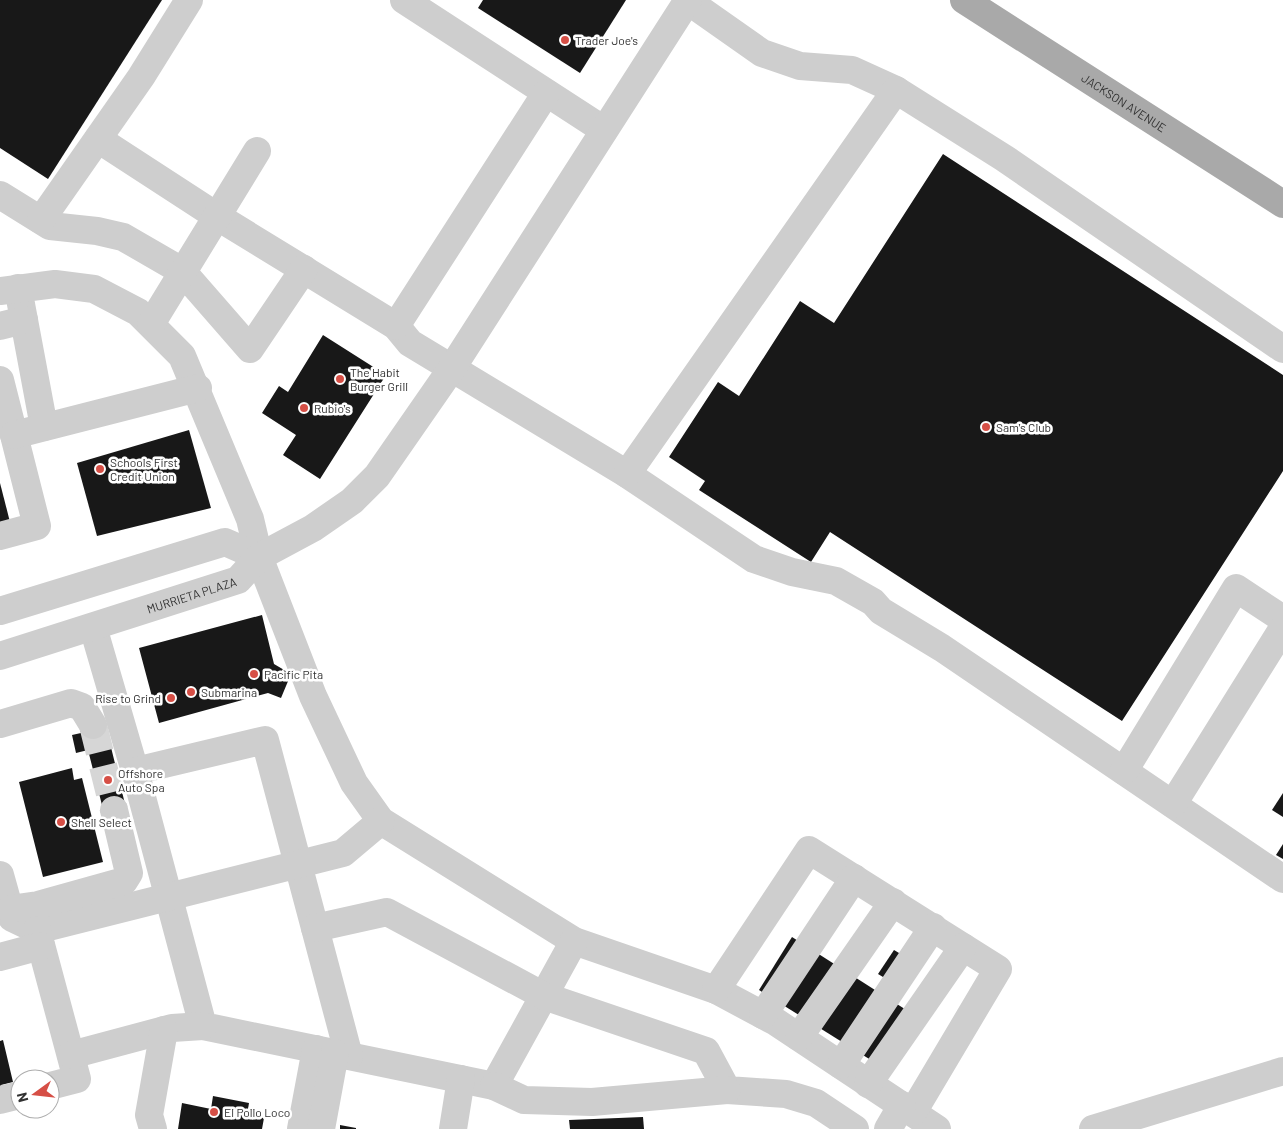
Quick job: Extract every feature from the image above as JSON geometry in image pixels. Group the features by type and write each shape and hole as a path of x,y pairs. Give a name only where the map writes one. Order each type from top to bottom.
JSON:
{"main road":[{"name":"JACKSON AVENUE","path":"964,0 1283,204"}],"street":[{"path":"41,220 98,139 189,0"},
{"path":"404,0 604,130"},
{"path":"688,0 762,52 800,66 852,70 896,90 1004,158 1283,349"},
{"name":"MURRIETA PLAZA","path":"0,656 238,580 259,557 313,528 352,501 377,476 452,368 688,0"},
{"path":"627,474 896,90"},
{"path":"396,326 546,93"},
{"path":"98,139 218,217 396,326 410,343 627,474 754,559 792,572 836,581 872,602 881,611 942,648 1283,879"},
{"path":"151,324 257,151"},
{"path":"0,195 50,226 97,231 123,237 182,271 250,349 304,269"},
{"path":"44,427 12,323 5,288 55,284 94,289 138,312 182,356 198,388 250,518 259,557 313,696 354,783 381,821 574,941 716,990 763,1015 937,1129"},
{"path":"0,380 37,526 0,536"},
{"path":"14,435 198,388"},
{"path":"0,611 225,542 259,557"},
{"path":"1124,771 1236,588 1283,619"},
{"path":"93,627 135,771 203,1026"},
{"path":"1173,804 1283,628"},
{"path":"0,724 71,703 82,707 93,726"},
{"path":"135,771 265,740 315,928 333,1053 321,1129"},
{"path":"10,909 34,893 56,884 128,864 114,810"},
{"path":"0,957 39,938 168,896 343,853 381,821"},
{"path":"716,990 809,850 998,968 907,1109 888,1129"},
{"path":"0,878 12,918 39,938 74,1067"},
{"path":"763,1015 854,878"},
{"path":"799,1038 893,902"},
{"path":"315,928 387,912 544,996 706,1051 727,1090"},
{"path":"841,1065 933,927"},
{"path":"494,1086 574,941"},
{"path":"868,1084 963,947"},
{"path":"60,1078 74,1067 164,1030 203,1026 494,1086 524,1100 592,1102 727,1090 786,1094 816,1103 855,1129"},
{"path":"153,1129 149,1114 164,1030"},
{"path":"301,1129 333,1053"},
{"path":"1092,1129 1283,1071"},
{"path":"453,1129 462,1079"}],"building":[{"path":"0,0 162,0 48,179 0,148"},
{"name":"Trader Joe's","path":"483,0 626,0 580,73 478,8"},
{"name":"Sam's Club","path":"943,154 1283,375 1283,471 1122,721 830,532 811,562 699,490 705,481 669,457 718,382 739,396 800,301 834,323"},
{"path":"323,335 386,375 320,479 283,455 296,435 262,413 279,386 288,392"},
{"path":"189,430 211,508 97,536 77,463"},
{"path":"0,483 10,522 0,525"},
{"path":"262,615 274,664 291,674 281,698 268,693 159,723 139,648"},
{"name":"Offshore Auto Spa","path":"105,723 126,808 104,813 88,750 76,753 72,735 81,733 80,729"},
{"name":"Shell Select","path":"72,768 74,780 82,778 103,862 43,877 19,782"},
{"path":"1283,793 1283,817 1272,810"},
{"path":"1283,844 1283,859 1276,855"},
{"path":"792,937 922,1020 890,1072 759,990"},
{"path":"894,950 904,956 888,980 878,974"},
{"path":"3,1040 10,1069 10,1083 1,1085 4,1092 0,1093 0,1041"},
{"name":"El Pollo Loco","path":"213,1096 249,1103 247,1115 264,1118 262,1129 178,1129 182,1103 211,1109"},
{"path":"643,1117 644,1129 570,1129 569,1120"},
{"path":"340,1125 356,1128 356,1129 340,1129"}],"tunnel":[{"path":"93,725 114,810"}],"place":[{"name":"Trader Joe's","path":"565,40"},
{"name":"The Habit Burger Grill","path":"340,379"},
{"name":"Rubio's","path":"304,408"},
{"name":"Sam's Club","path":"986,427"},
{"name":"Schools First Credit Union","path":"100,469"},
{"name":"Pacific Pita","path":"254,674"},
{"name":"Submarina","path":"191,692"},
{"name":"Rise to Grind","path":"171,698"},
{"name":"Offshore Auto Spa","path":"108,780"},
{"name":"Shell Select","path":"61,822"},
{"name":"El Pollo Loco","path":"214,1112"}]}
